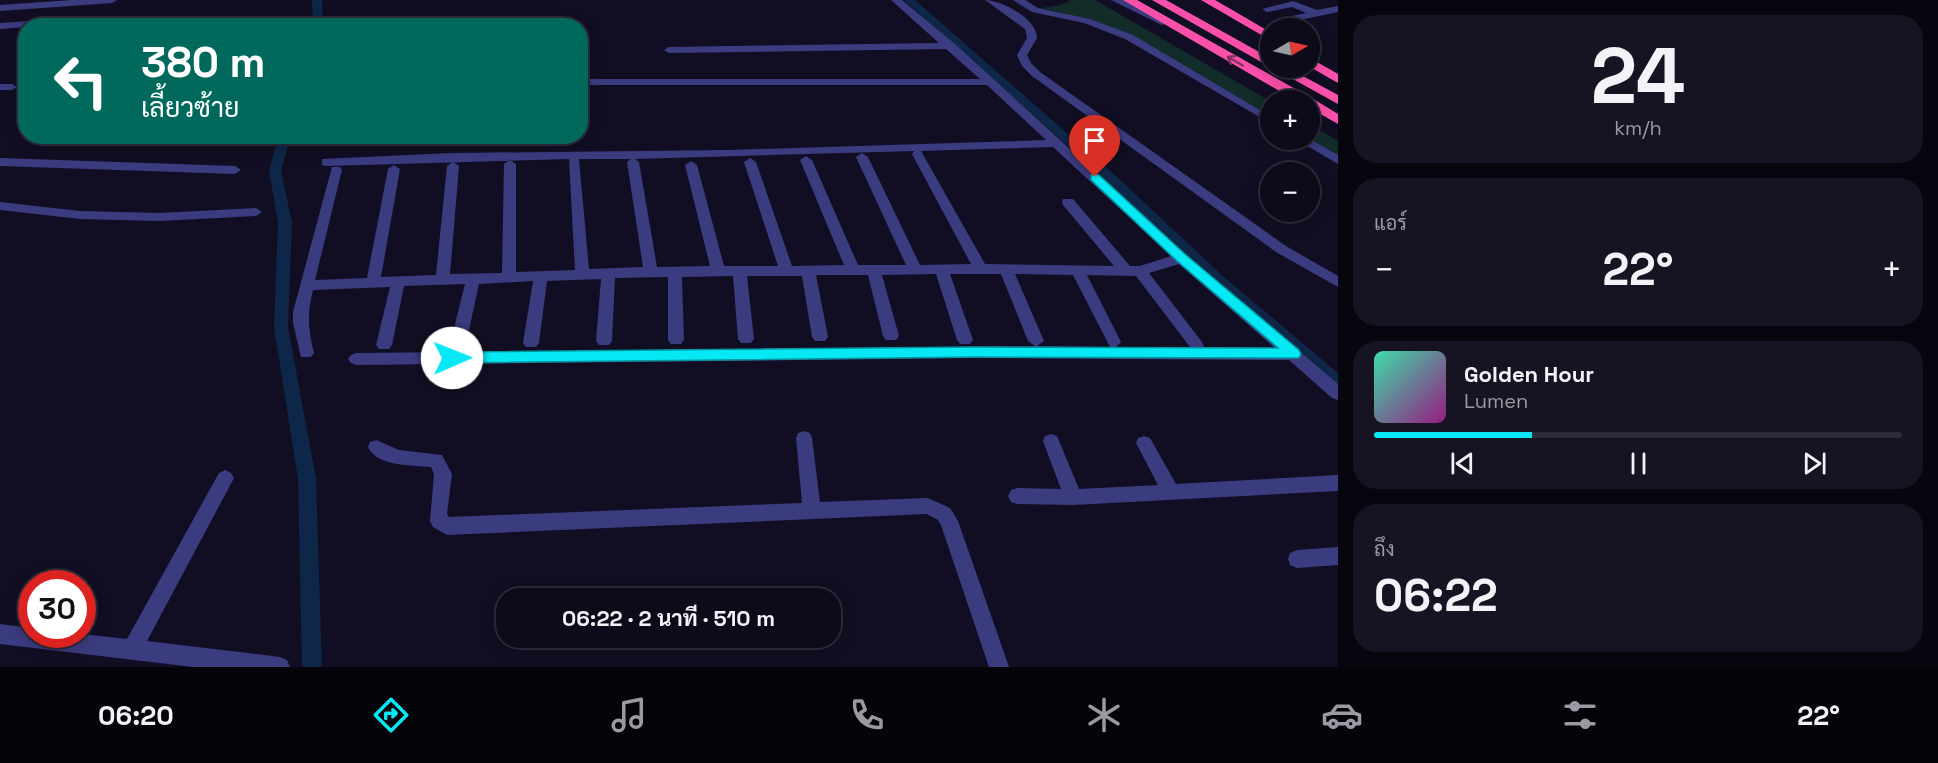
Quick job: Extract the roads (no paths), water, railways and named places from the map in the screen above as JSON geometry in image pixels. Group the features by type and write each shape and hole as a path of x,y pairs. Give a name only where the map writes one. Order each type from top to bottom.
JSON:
{"highway":[{"path":"1129,0 1287,90"},
{"path":"1158,0 1260,57"},
{"path":"1207,0 1260,31"},
{"path":"1320,68 1338,79"},
{"path":"1297,78 1338,100"},
{"path":"1320,110 1338,120"}],"street":[{"path":"0,8 112,0"},
{"path":"896,0 951,46 1181,258 1338,393"},
{"path":"990,0 1024,22 1032,30 1033,37 1022,55 1026,64 1036,74 1281,249 1338,282"},
{"path":"1018,0 1035,10 1087,21 1129,37 1260,114"},
{"path":"1116,0 1182,30"},
{"path":"1267,9 1290,2 1315,13"},
{"path":"1295,18 1338,9"},
{"path":"0,26 18,25"},
{"path":"669,50 951,46"},
{"path":"588,82 990,82"},
{"path":"0,87 12,87"},
{"path":"306,353 300,323 331,166 451,157 728,154 1058,143"},
{"path":"1320,150 1338,160"},
{"path":"918,154 981,268"},
{"path":"862,157 915,269"},
{"path":"806,160 853,270"},
{"path":"574,161 582,274"},
{"path":"0,162 235,170"},
{"path":"633,162 651,272"},
{"path":"750,162 786,270"},
{"path":"509,277 510,164"},
{"path":"691,165 718,272"},
{"path":"443,280 453,166"},
{"path":"373,282 394,169"},
{"path":"1068,202 1133,271 1197,346"},
{"path":"0,206 80,215 148,217 256,212"},
{"path":"306,285 651,272 981,268 1133,271 1181,258"},
{"path":"941,269 965,340"},
{"path":"1006,269 1036,341"},
{"path":"808,270 820,337"},
{"path":"874,270 891,336"},
{"path":"1077,270 1113,342"},
{"path":"740,271 746,339"},
{"path":"675,272 676,340"},
{"path":"604,341 608,274"},
{"path":"531,343 541,276"},
{"path":"458,344 473,279"},
{"path":"384,345 399,281"},
{"path":"356,358 975,352 1294,354"},
{"path":"804,438 812,510"},
{"path":"1051,441 1073,497"},
{"path":"1144,443 1170,490"},
{"path":"376,447 390,456 406,460 436,460 443,474 438,514 440,520 447,526 919,505 944,514 949,520 999,667"},
{"path":"132,650 225,478"},
{"path":"1017,496 1073,497 1170,490 1338,483"},
{"path":"1297,559 1338,556"},
{"path":"0,634 280,667"}],"waterway":[{"path":"317,0 318,18"},
{"path":"909,0 1111,178 1219,281 1338,382"},
{"path":"283,144 275,170 285,223 281,327 307,479 312,667"}]}
